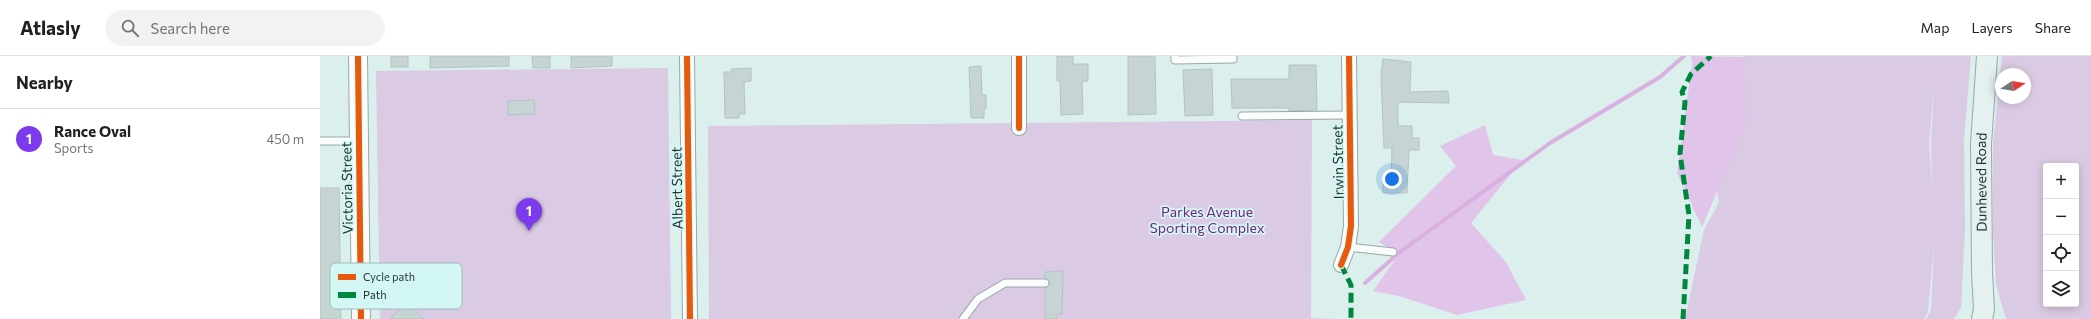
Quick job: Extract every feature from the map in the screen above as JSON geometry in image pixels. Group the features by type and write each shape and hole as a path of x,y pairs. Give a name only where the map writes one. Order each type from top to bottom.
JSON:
{"main road":[{"name":"Dunheved Road","path":"1985,316 1982,266 1981,144 1987,56"}],"street":[{"name":"Victoria Street","path":"358,56 360,263"},
{"name":"Albert Street","path":"687,56 690,319"},
{"path":"1019,56 1019,128"},
{"name":"Irwin Street","path":"1341,265 1348,247 1351,226 1349,56"},
{"name":"Victoria Street","path":"361,309 361,319"}],"lane":[{"path":"1175,56 1175,60 1233,59 1233,56"},
{"path":"1242,116 1350,115"},
{"path":"320,141 359,141"},
{"path":"1348,247 1393,252"},
{"path":"963,319 978,299 1006,283 1045,283"}],"green space":[{"path":"1743,56 1971,56 1964,140 1965,228 1961,308 1954,319 1926,319 1931,310 1934,244 1928,312 1924,319 1685,319 1704,230 1719,202 1713,167 1716,71 1745,77","holes":["1934,86 1931,142 1932,187 1929,143"]},
{"path":"2002,56 2091,56 2091,319 2006,319 1996,285 1993,233 1993,144 1997,104 2031,104 2031,68 2001,68"},
{"path":"668,68 671,319 380,319 380,309 462,309 462,263 379,263 376,71"},
{"name":"Parkes Avenue Sporting Complex","path":"1312,120 1311,318 1334,319 709,319 708,126"}],"shaded area":[{"path":"1691,56 1744,57 1747,121 1702,227 1677,173 1692,64"},
{"path":"1485,125 1493,155 1522,160 1471,223 1506,262 1526,300 1457,315 1399,296 1373,291 1399,254 1379,242 1456,166 1440,146"}],"building":[{"path":"391,56 408,56 408,67 391,67"},
{"path":"430,56 509,56 509,66 430,68"},
{"path":"532,56 550,56 550,68 533,68"},
{"path":"571,56 612,56 612,66 571,68"},
{"path":"1057,56 1073,56 1073,64 1088,64 1088,81 1082,81 1083,114 1061,115 1060,81 1057,81"},
{"path":"1128,56 1155,56 1156,114 1128,115"},
{"path":"1383,59 1411,62 1410,92 1448,91 1449,103 1398,102 1398,126 1412,126 1412,138 1419,138 1419,150 1409,150 1407,193 1383,193 1383,182 1391,182 1392,148 1384,148 1381,76"},
{"path":"1289,65 1316,65 1317,110 1289,111 1289,108 1232,108 1231,79 1289,79"},
{"path":"981,66 982,95 986,95 986,109 984,109 984,118 971,118 969,67"},
{"path":"751,68 751,81 744,82 745,114 739,114 739,118 725,118 724,72 731,72 731,69"},
{"path":"1212,69 1213,115 1185,116 1183,70"},
{"path":"534,100 535,114 508,115 508,101"},
{"path":"320,188 339,188 340,263 330,263 330,309 341,309 341,319 320,319"},
{"path":"1063,271 1062,314 1057,314 1057,319 1045,319 1045,288 1050,283 1045,278 1045,272"},
{"path":"399,309 413,309 424,319 390,319"}],"waterway":[{"path":"1365,283 1400,252 1550,143 1660,77 1684,56"}],"marked path":[{"path":"1683,319 1689,215 1680,154 1685,102 1682,92 1691,74 1711,56"},
{"path":"1341,265 1351,285 1351,319"}],"cycle path":[{"path":"358,56 360,263"},
{"path":"687,56 690,319"},
{"path":"1019,56 1019,128"},
{"path":"1341,265 1348,247 1351,226 1349,56"},
{"path":"361,309 361,319"}],"place":[{"name":"Rance Oval","path":"529,231"}]}
